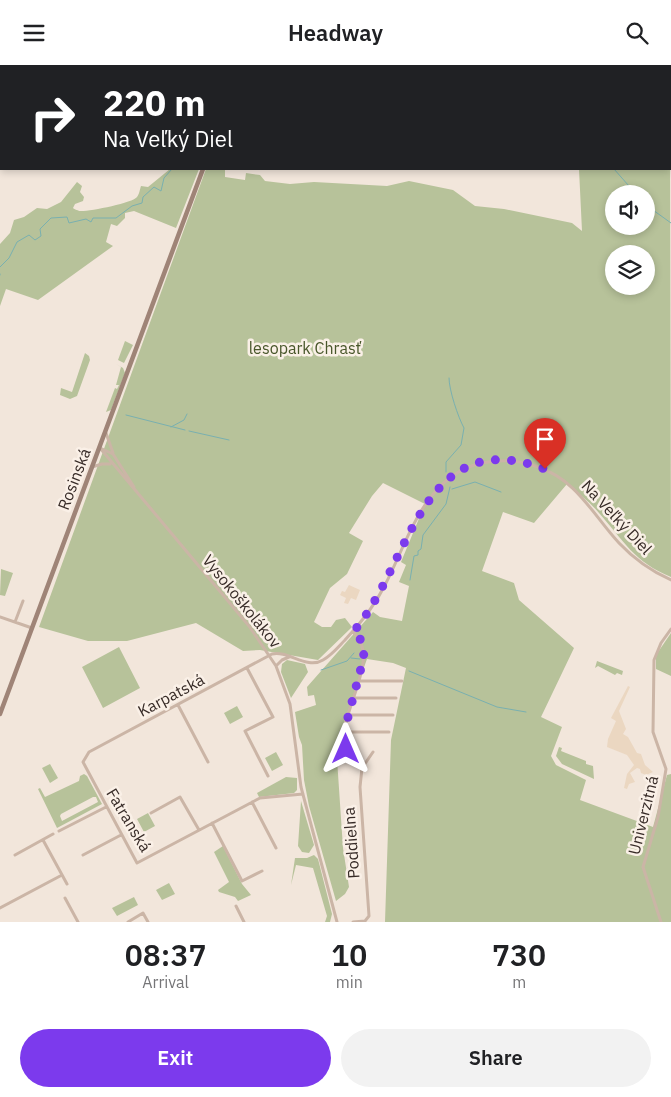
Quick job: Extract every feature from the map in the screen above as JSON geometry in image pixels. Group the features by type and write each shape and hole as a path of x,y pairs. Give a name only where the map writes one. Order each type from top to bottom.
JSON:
{"street":[{"name":"Rosinská","path":"0,714 204,170"},
{"name":"Vysokoškolákov","path":"106,431 114,454 134,488"},
{"name":"Vysokoškolákov","path":"99,447 111,465 134,488 249,625 276,666 291,710 303,794 337,922"},
{"path":"99,447 114,454"},
{"name":"Na Veľký Diel","path":"270,655 276,653 311,662 320,661 353,632 377,600 414,523 433,493 461,471 491,461 522,462 545,469 559,477 593,508 618,542 634,557 650,570 671,580"},
{"path":"92,468 102,464 111,465"},
{"path":"15,622 23,601"},
{"path":"0,617 32,628"},
{"name":"Univerzitná","path":"661,922 643,867 658,817 666,769 653,733 654,661 661,643 671,629"},
{"path":"353,632 362,641 364,649 358,681 344,732 348,755 353,763 362,768 373,752"},
{"name":"Karpatská","path":"84,757 89,752 270,655"},
{"path":"276,666 282,660 289,657"},
{"path":"248,668 273,717 245,731 268,776"},
{"path":"358,681 402,681"},
{"path":"353,698 396,698"},
{"path":"178,705 208,763"},
{"path":"348,715 393,715"},
{"path":"344,732 389,732"},
{"name":"Fatranská","path":"84,757 84,765 137,863 265,796 303,794"},
{"name":"Poddielna","path":"353,922 365,921 369,916 360,787 362,768"},
{"path":"152,813 180,797 199,830"},
{"path":"252,802 276,848"},
{"path":"59,831 106,807"},
{"path":"212,823 242,881 262,871"},
{"path":"15,855 53,834"},
{"path":"83,855 121,835"},
{"path":"43,840 67,884"},
{"path":"1,907 62,875"},
{"path":"65,898 78,922"},
{"path":"236,906 244,922"},
{"path":"128,922 143,913 148,922"}],"green space":[{"path":"169,170 199,170 176,228 134,211 125,213 125,218 117,226 111,224 106,242 113,246 38,300 6,289 0,306 0,244 10,233 14,220 24,217 37,208 47,209 61,202 77,182 82,186 80,192 84,197 83,201 75,204 73,208 80,211 100,209 127,202 137,197 141,186 148,187"},
{"name":"lesopark Chrasť","path":"206,170 225,170 225,177 245,180 246,173 260,175 265,181 290,184 314,182 387,186 409,181 453,190 475,206 504,209 572,223 582,231 579,170 670,170 671,577 648,565 630,550 592,505 567,484 534,523 503,512 482,571 514,583 519,600 574,648 541,717 562,727 551,756 556,765 586,780 580,800 653,827 667,775 671,774 671,922 385,922 391,740 406,668 393,663 367,659 336,744 343,848 349,887 345,894 336,901 309,806 304,780 302,745 295,712 316,705 314,695 308,696 307,687 373,612 380,617 402,621 409,586 399,582 406,565 401,562 425,504 383,483 372,496 349,533 363,541 347,574 330,588 314,622 322,627 331,627 336,620 345,618 352,627 318,660 260,650 243,651 196,623 127,641 88,641 39,627"},
{"path":"125,341 133,345 124,363 118,360"},
{"path":"85,353 89,356 90,360 77,396 70,399 60,395 61,388 72,392"},
{"path":"116,364 123,368 125,373 111,410 106,412 115,388 117,389 119,385 116,385 121,367"},
{"path":"1,569 13,573 5,596 0,595"},
{"path":"671,633 671,676 656,669 656,655"},
{"path":"119,647 140,688 103,708 82,667"},
{"path":"287,660 305,664 308,672 291,698 281,672 282,664"},
{"path":"597,661 623,671 622,675 617,673 615,675 598,666 595,668"},
{"path":"237,706 243,717 230,724 224,713"},
{"path":"559,747 562,748 561,751 586,761 586,764 593,766 594,779 562,764 556,756"},
{"path":"276,752 283,765 272,771 265,758"},
{"path":"50,764 58,778 50,783 42,768"},
{"path":"84,774 87,776 102,804 57,828 38,789 40,788 45,797 79,781 80,776","holes":["96,797 98,802 62,821 61,814"]},
{"path":"286,777 297,778 297,790 294,793 259,797 257,793"},
{"path":"301,801 314,845 309,853 302,852 298,846"},
{"path":"148,813 155,826 144,832 137,819"},
{"path":"223,846 242,884 251,895 238,901 235,897 218,890 229,882 214,852"},
{"path":"314,855 318,859 332,914 330,922 325,922 327,916 313,868 296,865 291,885 295,858 307,858"},
{"path":"169,883 175,894 162,900 156,890"},
{"path":"134,897 138,905 117,916 112,908"}],"shaded area":[{"path":"349,585 360,590 356,600 351,598 348,604 344,603 346,598 340,595 342,591 345,592"},
{"path":"628,686 630,687 619,711 626,729 623,734 628,737 637,753 641,754 645,765 653,772 646,775 637,768 630,773 635,782 629,784 627,789 624,788 627,774 634,765 627,755 607,747 608,739 616,721 611,718"}],"waterway":[{"path":"0,267 9,258 17,242 29,235 35,240 41,236 40,229 51,218 67,217 69,223 86,219 91,222 93,218 116,218 132,206 142,203 143,197 154,187 161,191 164,178 171,170"},
{"path":"615,170 628,185"},
{"path":"655,211 671,223"},
{"path":"446,472 446,462 461,445 464,428 454,403 449,378"},
{"path":"171,427 184,420 187,414"},
{"path":"126,415 185,430"},
{"path":"189,431 229,440"},
{"path":"452,489 475,482 501,492"},
{"path":"410,580 414,556 418,555 418,551 421,549 423,535 446,504 450,487"},
{"path":"321,670 347,661 354,653"},
{"path":"351,658 360,659"},
{"path":"409,671 497,707 526,712"}],"route":[{"path":"346,749 343,737 364,657 362,641 353,632 381,593 424,505 433,493 448,479 478,464 491,461 522,462 545,469"}]}
